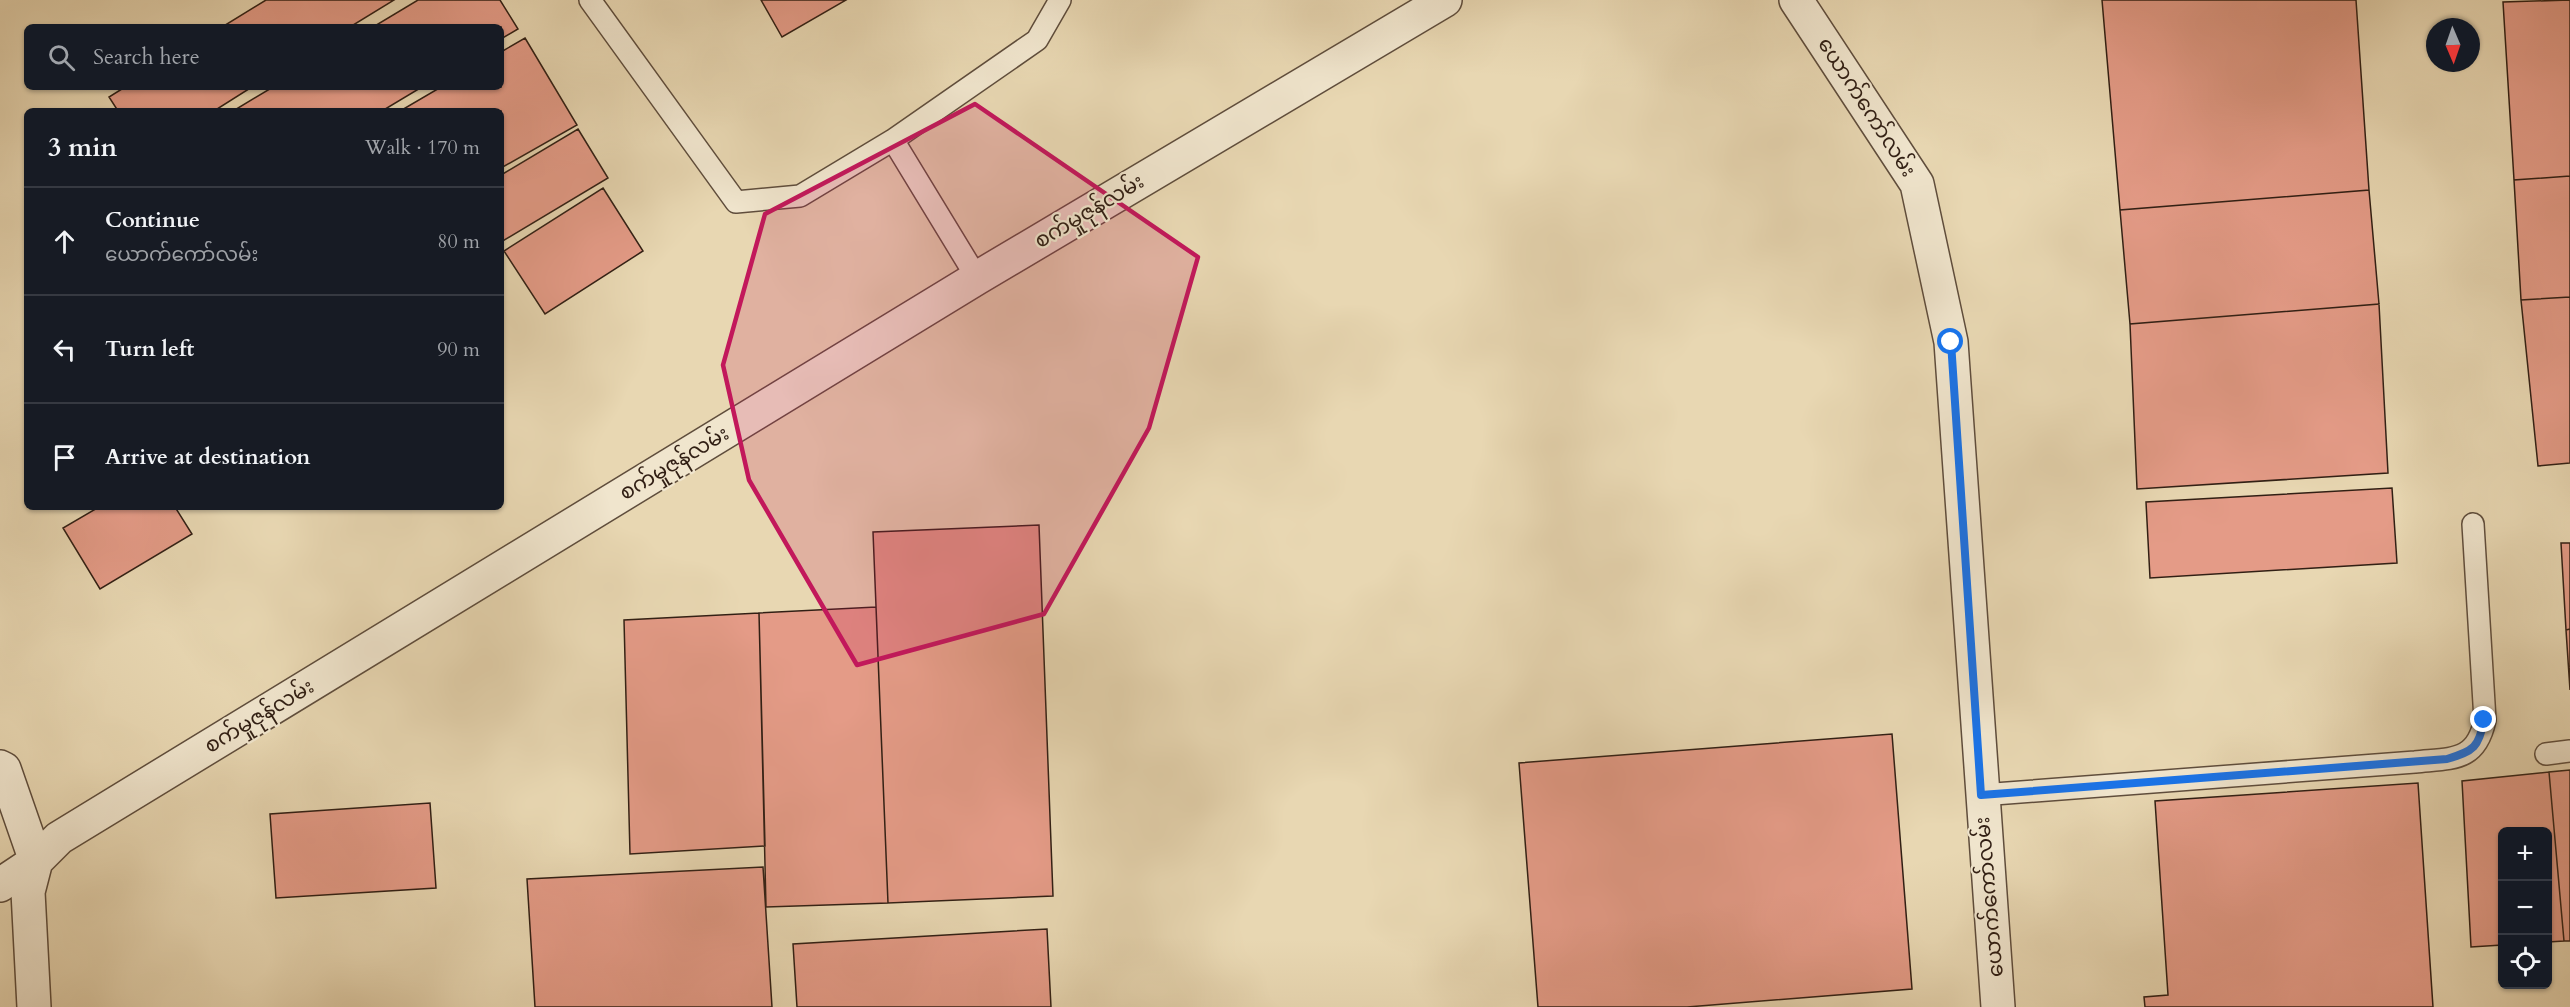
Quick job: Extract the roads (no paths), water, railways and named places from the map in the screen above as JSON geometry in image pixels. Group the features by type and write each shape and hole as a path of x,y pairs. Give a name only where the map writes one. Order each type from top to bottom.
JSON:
{"street":[{"name":"စက်မှုဇုန်လမ်း","path":"0,885 36,861 59,838 977,278 1445,0"},
{"name":"ယောက်ကော်လမ်း","path":"1796,0 1917,184 1951,342 1981,795 1998,1007"},
{"path":"0,767 4,769 36,861 28,891 34,1007"}],"lane":[{"path":"590,0 736,202 800,196 893,140 1037,40 1060,0"},
{"path":"893,140 977,278"},
{"path":"1981,795 2415,762 2447,759 2467,753 2480,741 2484,720 2473,524"},
{"path":"2546,754 2570,751"}]}
